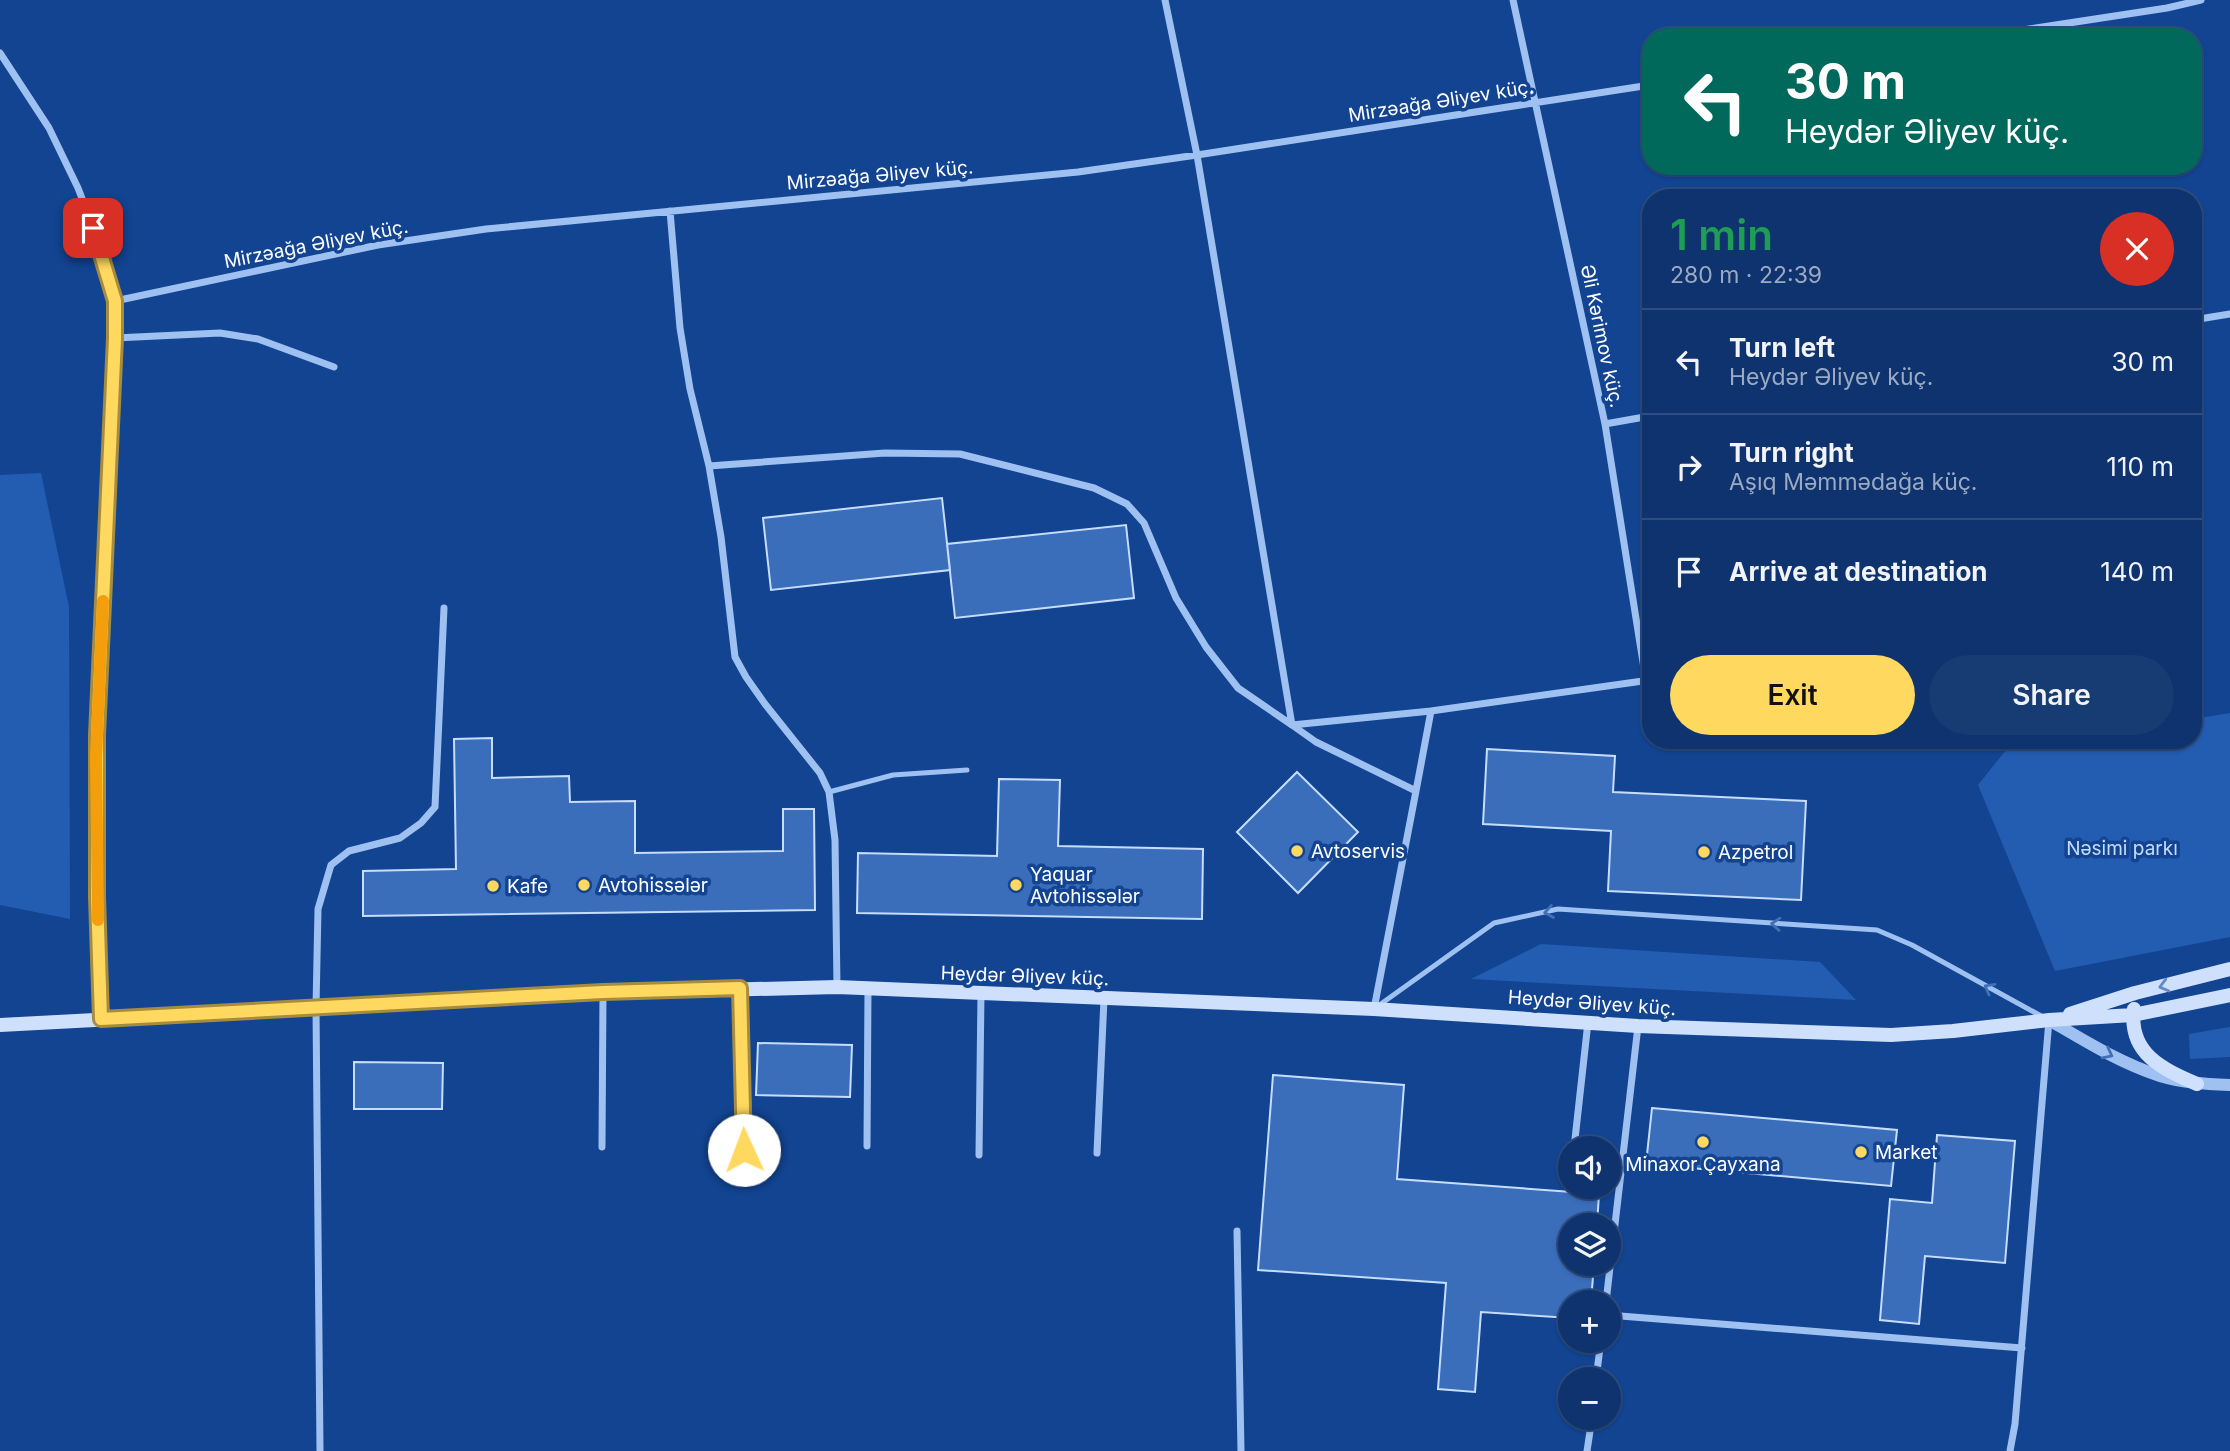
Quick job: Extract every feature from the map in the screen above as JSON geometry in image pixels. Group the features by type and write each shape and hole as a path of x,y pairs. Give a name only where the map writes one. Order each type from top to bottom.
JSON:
{"main road":[{"path":"2049,1020 2135,993 2230,969"},
{"name":"Heydər Əliyev küç.","path":"0,1025 603,992 837,987 1374,1009 1638,1026 1891,1035 2049,1020"},
{"path":"2135,993 2135,1033 2143,1049 2166,1070 2197,1084"},
{"path":"2049,1020 2133,1015 2230,995"}],"street":[{"path":"1164,0 1197,155 1292,725"},
{"name":"Əli Kərimov küç.","path":"1513,0 1605,424 1642,645"},
{"path":"2038,28 2167,9 2201,0"},
{"path":"0,53 49,128 79,188 101,248 115,301 97,735 97,897 101,1019"},
{"name":"Mirzəağa Əliyev küç.","path":"115,301 378,245 486,229 1078,172 1642,86"},
{"path":"670,211 680,328 721,537 735,657 765,704 820,773 829,792 835,840 837,987"},
{"path":"2202,319 2230,314"},
{"path":"115,338 220,333 258,339 334,367"},
{"path":"1605,424 1642,417"},
{"path":"709,466 885,453 960,454 1094,488 1127,504 1144,523 1177,598 1206,647 1238,688 1316,742 1416,791"},
{"path":"320,1451 316,1007 318,909 331,865 349,851 400,838 421,823 435,807 444,608"},
{"path":"1292,725 1431,711 1642,682"},
{"path":"1374,1009 1431,711"},
{"path":"740,988 744,1150"},
{"path":"867,989 867,1146"},
{"path":"602,1147 603,992"},
{"path":"979,1155 981,993"},
{"path":"1097,1153 1104,998"},
{"path":"2010,1451 2022,1348 2049,1020 2111,1056 2161,1076 2197,1084 2230,1085"},
{"path":"1575,1136 1588,1021"},
{"path":"1607,1290 1638,1026"},
{"path":"1237,1231 1241,1451"},
{"path":"1621,1316 2022,1348"},
{"path":"1587,1451 1590,1430"}],"lane":[{"path":"829,792 893,775 967,770"},
{"path":"1374,1009 1494,923 1558,909 1877,930 2049,1020"}],"green space":[{"path":"41,473 69,607 70,919 0,905 0,475"},
{"name":"Nəsimi parkı","path":"2230,713 2230,937 2055,971 1978,785 2006,750 2012,749 2202,749 2202,718"},
{"path":"1541,944 1820,962 1856,1000 1471,979"},
{"path":"2230,1027 2230,1057 2190,1059 2189,1034"}],"building":[{"path":"942,498 950,570 771,590 763,518"},
{"path":"1126,525 1134,598 955,618 947,544"},
{"path":"492,738 492,778 569,776 570,802 635,801 635,853 783,851 783,809 814,809 815,910 363,916 363,871 456,869 454,739"},
{"path":"1487,749 1615,756 1613,792 1806,801 1801,900 1608,891 1611,831 1483,824"},
{"path":"1297,772 1358,832 1298,893 1237,832"},
{"path":"999,779 1060,780 1058,846 1203,849 1202,919 857,913 858,853 997,856"},
{"path":"758,1043 852,1045 850,1097 756,1095"},
{"path":"354,1062 443,1063 442,1109 354,1109"},
{"path":"1273,1075 1404,1085 1397,1179 1558,1191 1558,1199 1599,1199 1598,1213 1558,1213 1558,1276 1593,1276 1592,1290 1558,1290 1558,1317 1481,1312 1475,1392 1438,1389 1446,1283 1258,1270"},
{"path":"1652,1108 1897,1130 1891,1186 1646,1164"},
{"path":"1937,1135 2015,1141 2005,1263 1925,1256 1919,1324 1880,1320 1890,1199 1932,1203"}],"slow traffic":[{"path":"98,920 96,757 103,601"}],"place":[{"name":"Avtoservis","path":"1297,851"},
{"name":"Azpetrol","path":"1704,852"},
{"name":"Avtohissələr","path":"584,885"},
{"name":"Yaquar Avtohissələr","path":"1016,885"},
{"name":"Kafe","path":"493,886"},
{"name":"Minaxor Çayxana","path":"1703,1142"},
{"name":"Market","path":"1861,1152"}],"route":[{"path":"93,228 115,301 97,735 97,897 101,1019 603,992 740,988 744,1150"}]}
